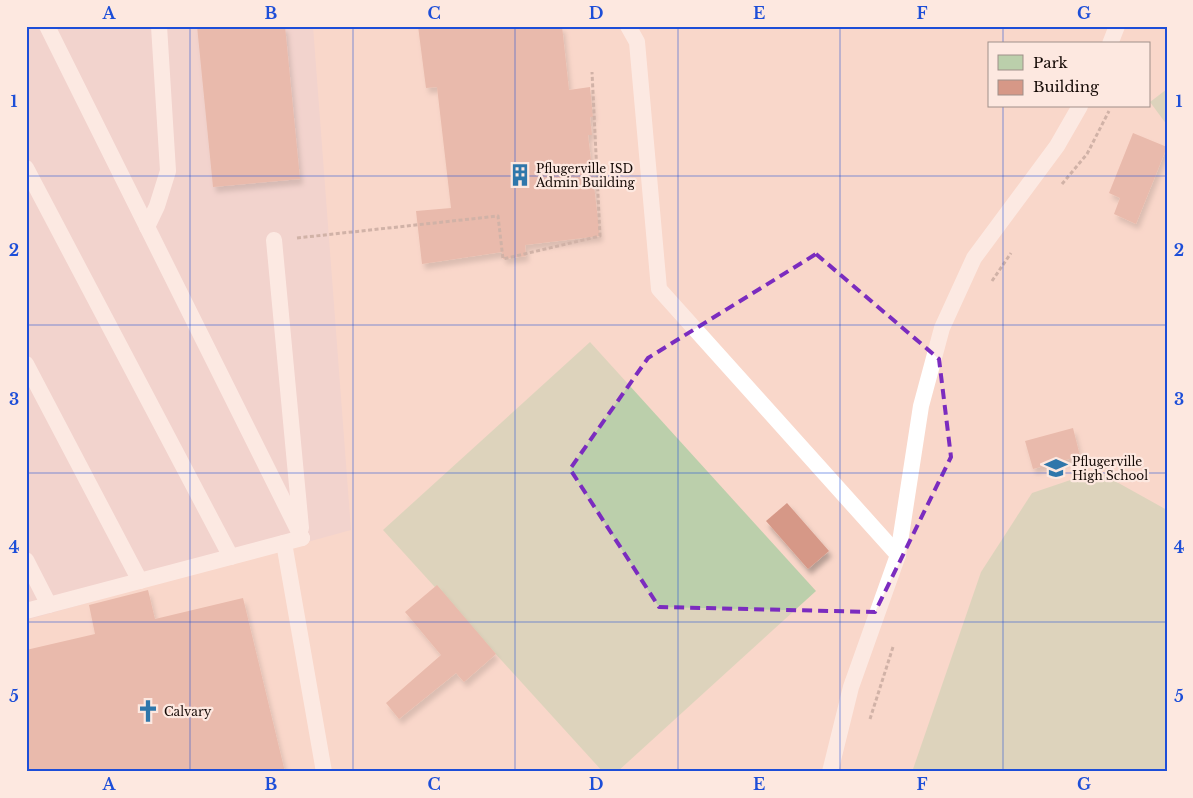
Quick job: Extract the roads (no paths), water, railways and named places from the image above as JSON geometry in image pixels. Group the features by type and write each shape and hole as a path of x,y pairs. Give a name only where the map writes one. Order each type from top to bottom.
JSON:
{"lane":[{"path":"46,26 302,538"},
{"path":"147,227 157,206 168,171 159,26"},
{"path":"628,26 637,42 659,289 898,555"},
{"path":"1111,42 1117,26"},
{"path":"830,772 852,687 898,555 921,406 942,328 974,258 1058,146 1079,108"},
{"path":"26,168 231,557"},
{"path":"274,240 302,538"},
{"path":"26,364 140,581"},
{"path":"26,611 302,538"},
{"path":"284,543 324,772"},
{"path":"26,560 49,605"}],"place":[{"name":"Pflugerville ISD Admin Building","path":"520,175"},
{"name":"Pflugerville High School","path":"1056,468"},
{"name":"Calvary","path":"148,711"}]}
